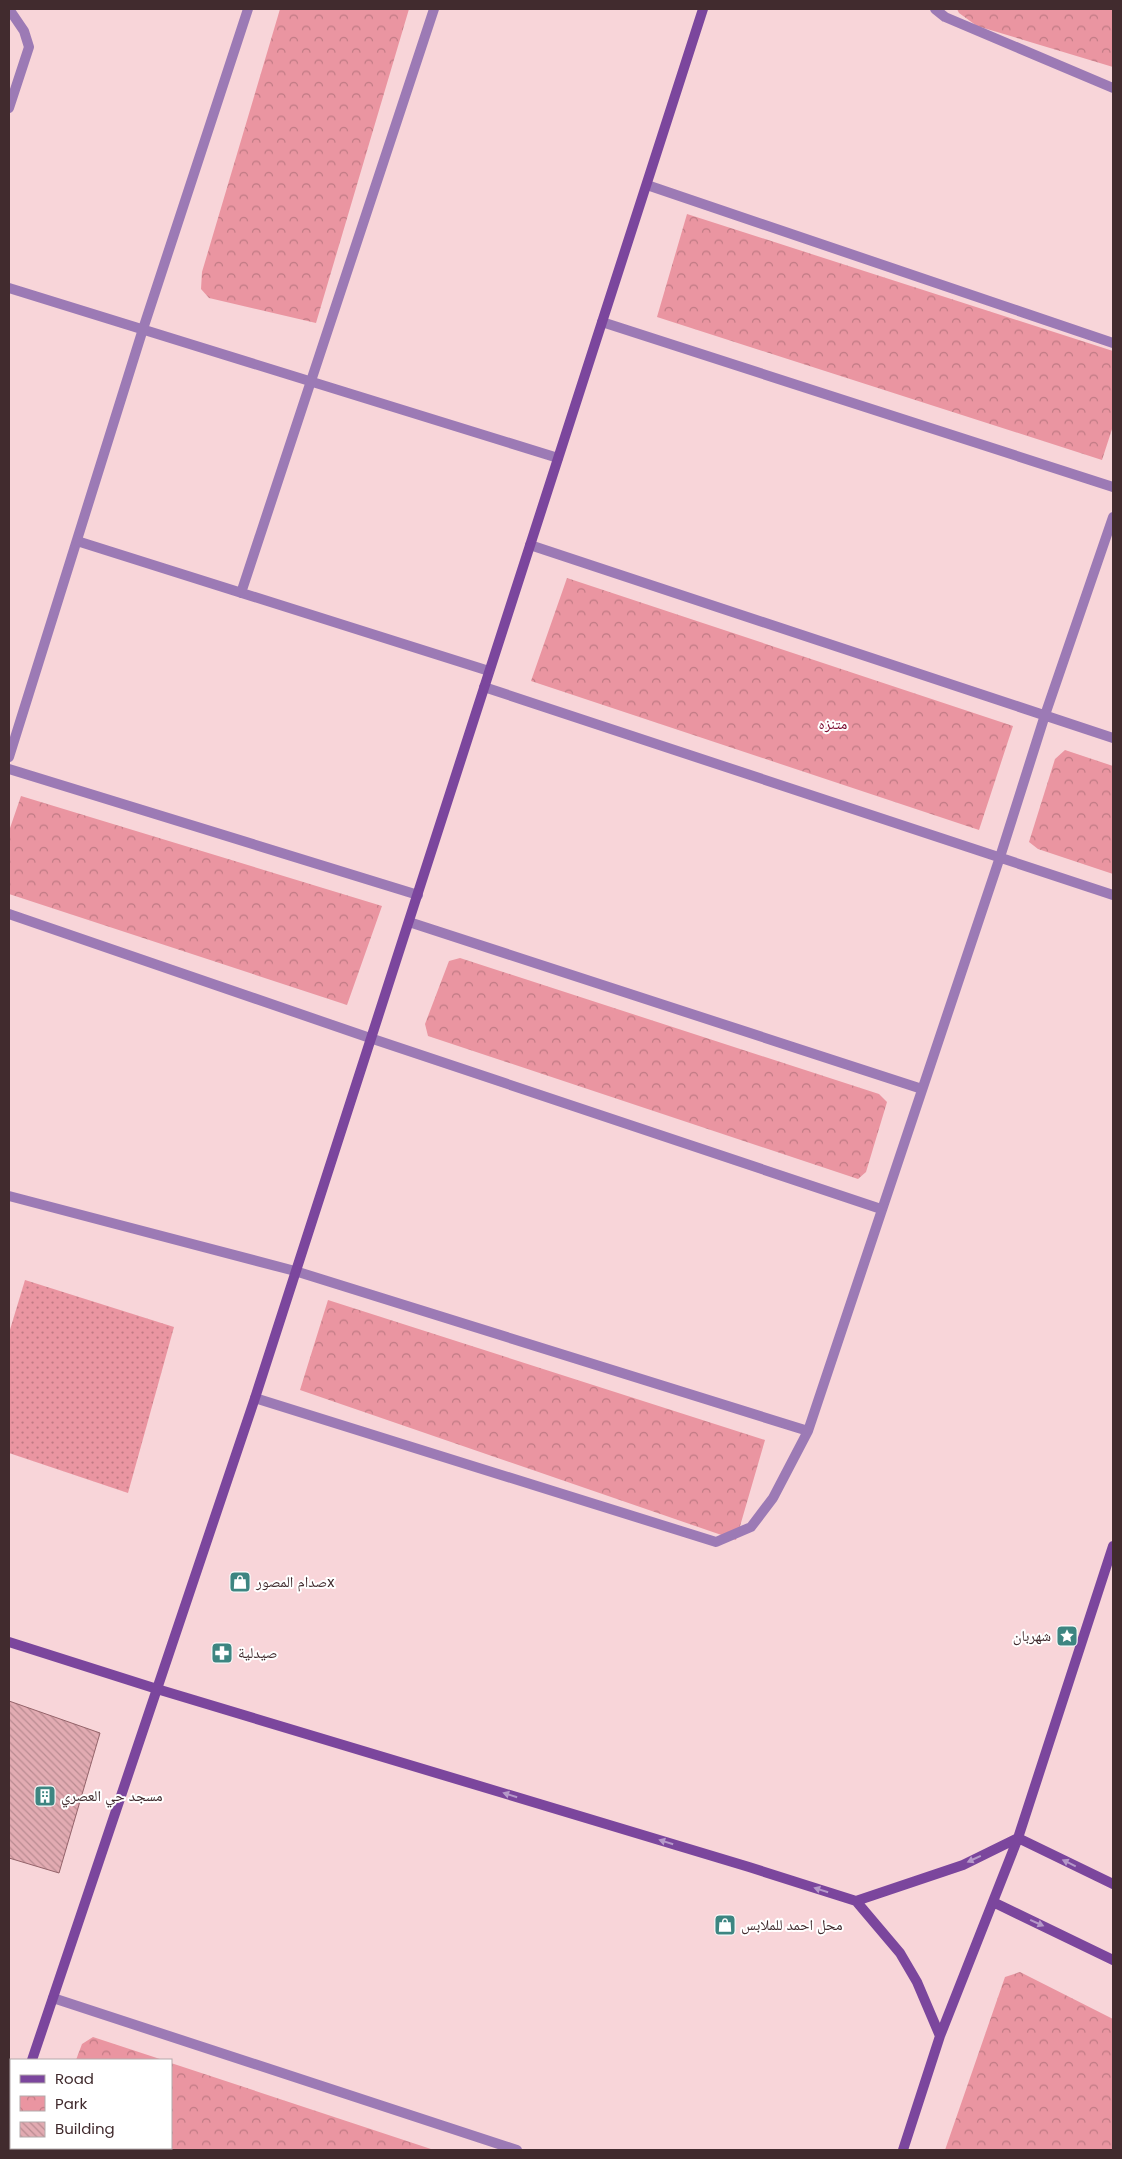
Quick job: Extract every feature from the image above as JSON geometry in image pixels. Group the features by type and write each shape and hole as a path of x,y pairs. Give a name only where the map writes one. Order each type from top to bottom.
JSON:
{"street":[{"path":"9,9 24,30 29,47 9,108"},
{"path":"9,757 143,329 248,9"},
{"path":"241,593 434,9"},
{"path":"32,2059 255,1398 703,9"},
{"path":"935,9 945,17 1113,88"},
{"path":"647,185 1113,343"},
{"path":"9,288 558,458"},
{"path":"602,322 1113,487"},
{"path":"255,1398 716,1542 751,1527 773,1498 808,1431 1000,857 1045,715 1113,517"},
{"path":"76,541 489,671"},
{"path":"530,545 1113,738"},
{"path":"484,687 1113,895"},
{"path":"9,769 418,895"},
{"path":"9,914 370,1038 881,1209"},
{"path":"409,922 922,1089"},
{"path":"9,1196 295,1271 808,1431"},
{"path":"903,2150 940,2036 1018,1838 1113,1546"},
{"path":"9,1642 157,1689 856,1901 900,1953 917,1982 940,2036"},
{"path":"856,1901 963,1865 1018,1838"},
{"path":"1018,1838 1113,1884"},
{"path":"993,1902 1113,1960"},
{"path":"53,1998 517,2150"}],"green space":[{"path":"280,9 409,9 316,323 209,298 201,289 202,272"},
{"path":"957,9 1113,9 1113,67 977,26 959,13"},
{"path":"687,214 1113,351 1113,426 1102,460 657,317"},
{"name":"متنزه","path":"567,578 1013,726 979,830 531,681"},
{"path":"1065,750 1113,766 1113,874 1038,849 1029,842 1055,759"},
{"path":"21,796 382,906 347,1005 9,894 9,831"},
{"path":"460,958 879,1094 887,1102 866,1172 858,1179 428,1036 425,1024 449,961"},
{"path":"25,1280 174,1327 128,1493 9,1453 9,1333"},
{"path":"328,1300 765,1440 736,1540 300,1390"},
{"path":"1020,1972 1113,2019 1113,2150 945,2150 1005,1977"},
{"path":"93,2037 160,2059 76,2059 82,2044"},
{"path":"172,2063 434,2150 60,2149 172,2149"}],"building":[{"name":"مسجد حي العصري","path":"9,1701 100,1733 59,1873 9,1858"}],"place":[{"name":"صدام المصورx","path":"240,1582"},
{"name":"شهربان","path":"1067,1636"},
{"name":"صيدلية","path":"222,1653"},
{"name":"مسجد حي العصري","path":"45,1796"},
{"name":"محل احمد للملابس","path":"725,1925"}]}
